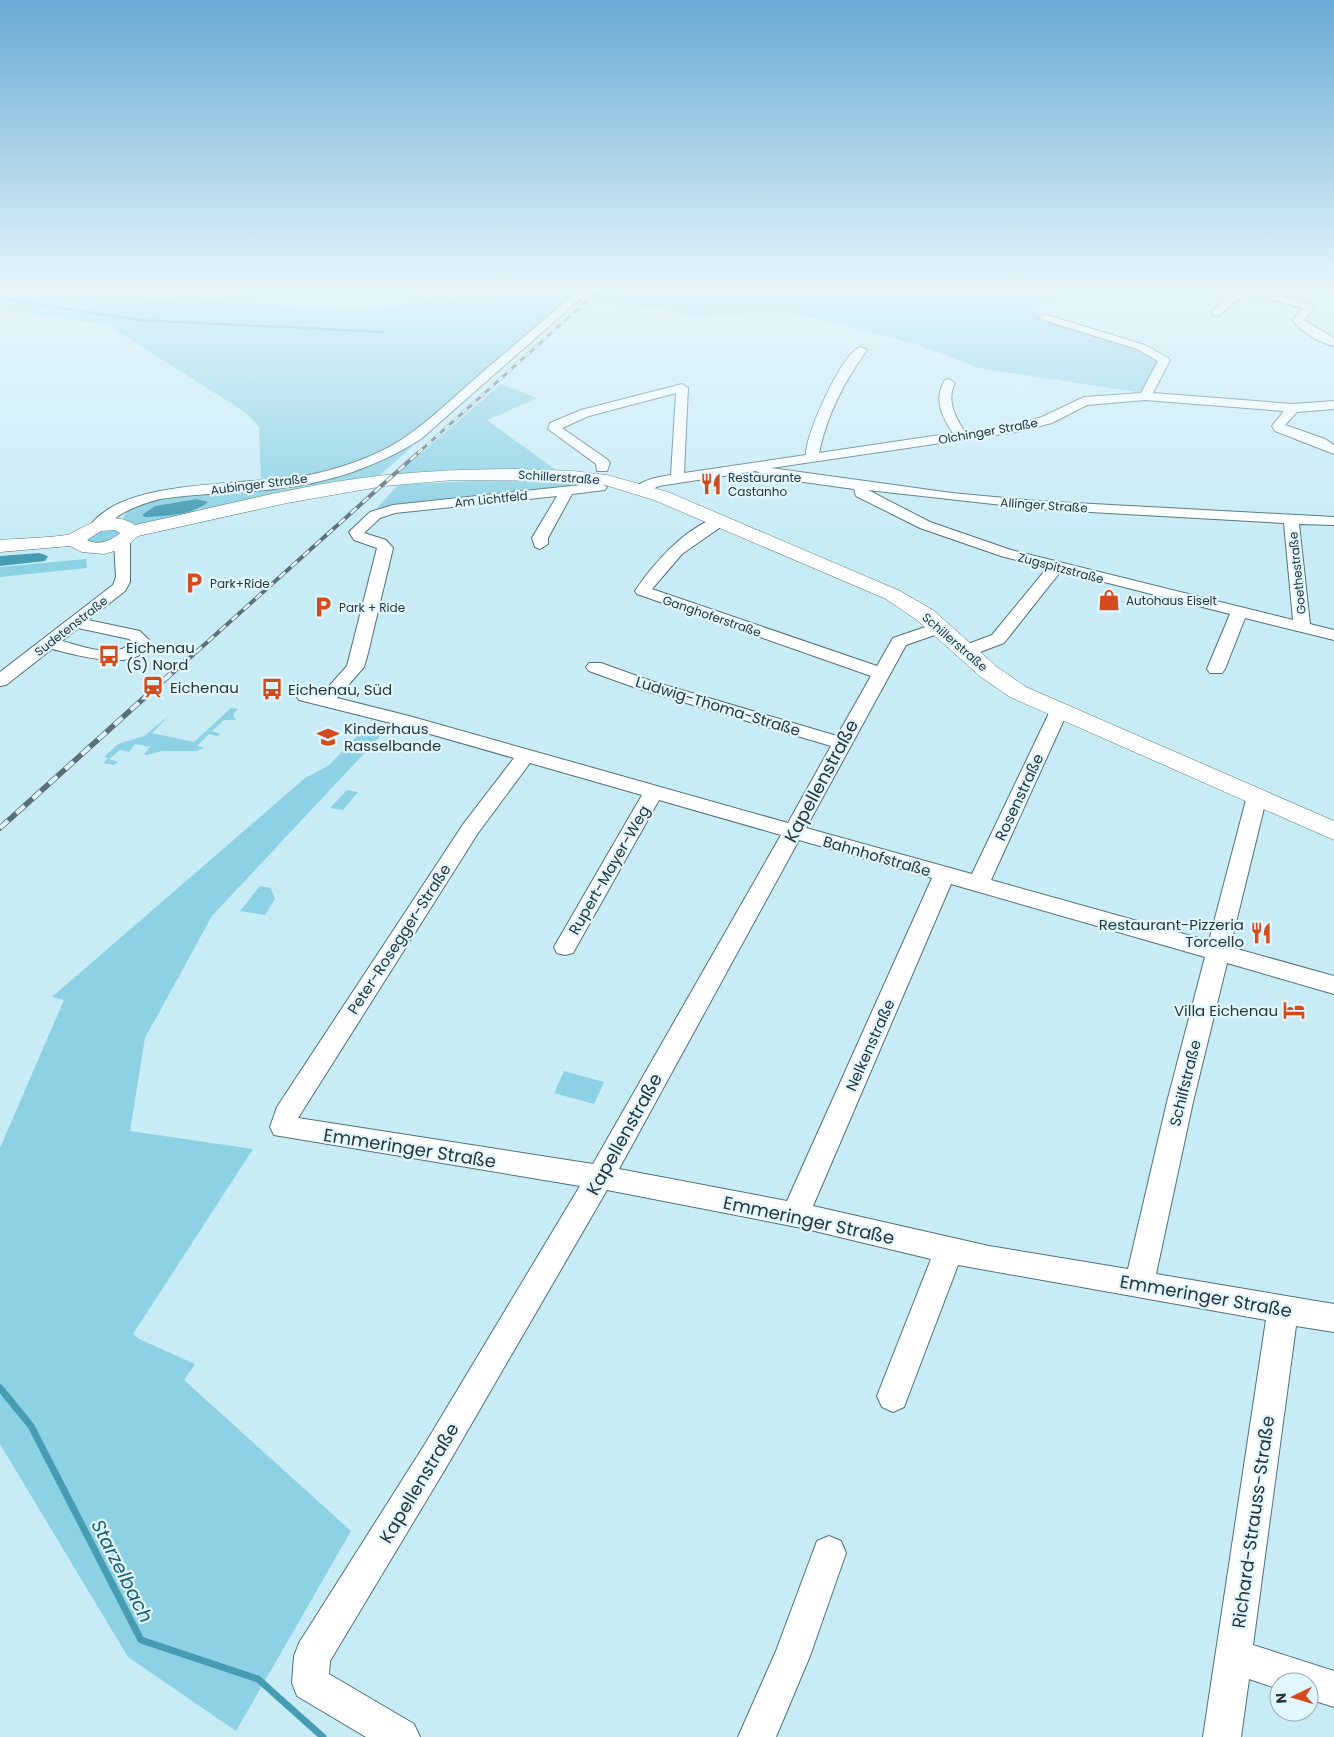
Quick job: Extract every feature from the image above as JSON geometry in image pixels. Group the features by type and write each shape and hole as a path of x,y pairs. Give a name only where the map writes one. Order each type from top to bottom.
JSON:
{"main road":[{"name":"Schillerstraße","path":"100,548 116,531 336,487 411,478 478,474 573,476 607,480 641,489 893,595 914,607 940,627 1003,682 1059,711 1334,831"},
{"path":"0,546 77,539 83,531 116,531"},
{"path":"77,539 77,542 85,547 100,548"}],"street":[{"name":"Aubinger Straße","path":"116,531 117,509 141,500 172,493 295,482 346,469 391,452 423,430 491,371"},
{"path":"815,458 812,454 814,441 824,410 846,371"},
{"path":"1145,396 1158,371"},
{"path":"949,383 944,389 943,397 956,429 962,437"},
{"path":"602,468 603,463 555,429 555,426 585,413 682,388 677,474 679,478"},
{"name":"Olchinger Straße","path":"641,489 655,482 962,437 1036,423 1084,401 1145,396 1293,408 1323,408 1334,405"},
{"path":"1293,408 1278,426 1320,442 1333,450"},
{"name":"Allinger Straße","path":"757,466 768,473 861,486 1066,507 1334,521"},
{"name":"Zugspitzstraße","path":"861,486 861,494 864,496 926,525 999,551 1239,613 1334,635"},
{"name":"Am Lichtfeld","path":"325,701 355,667 385,555 385,546 356,535 357,530 383,510 600,487"},
{"path":"540,544 540,538 566,492"},
{"name":"Goethestraße","path":"1292,519 1302,628"},
{"name":"Ganghoferstraße","path":"720,521 698,534 673,555 643,591 785,642 880,672"},
{"name":"Sudetenstraße","path":"0,681 119,588 125,578 116,531"},
{"path":"100,548 121,562"},
{"path":"966,651 998,640 1056,567"},
{"path":"1216,669 1239,613"},
{"path":"50,643 115,656 129,654 141,644 139,637 134,635 76,623"},
{"name":"Kapellenstraße","path":"401,1737 310,1683 312,1656 436,1455 600,1177 794,833 880,672 899,642 940,627"},
{"name":"Ludwig-Thoma-Straße","path":"595,667 645,685 841,743"},
{"name":"Bahnhofstraße","path":"305,696 525,756 1334,985"},
{"name":"Rosenstraße","path":"978,884 1059,711"},
{"name":"Peter-Rosegger-Straße","path":"283,1127 296,1100 462,842 525,756"},
{"name":"Rupert-Mayer-Weg","path":"565,947 653,792"},
{"name":"Schilfstraße","path":"1139,1284 1180,1102 1257,796"},
{"name":"Nelkenstraße","path":"796,1215 801,1199 944,875"},
{"name":"Emmeringer Straße","path":"283,1127 600,1177 796,1215 949,1250 1334,1318"},
{"path":"893,1396 949,1250"},
{"name":"Richard-Strauss-Straße","path":"1222,1737 1281,1326 1280,1307"},
{"path":"757,1737 792,1656 829,1553"},
{"path":"1233,1656 1334,1689"}],"shaded area":[{"path":"180,371 486,371 418,430 400,441 363,459 303,476 261,481 259,427 245,412"},
{"path":"998,371 1164,371 1150,394"},
{"path":"501,384 537,398 487,420 556,470 518,469 396,475"},
{"path":"413,446 378,477 138,525 123,519 131,508 149,501 173,496 294,488 293,485","holes":["196,499 201,509 145,517 143,515 155,506"]},
{"path":"512,479 587,485 585,488 376,509 398,485"},
{"path":"196,499 208,502 195,510 179,514 145,517 142,515 155,506"},
{"path":"104,527 123,531 110,543 87,543 85,535"},
{"path":"39,553 48,556 45,561 0,566 0,556"},
{"path":"86,559 87,568 0,577 0,567"},
{"path":"231,708 238,709 233,714 236,720 224,720 212,731 220,734 218,736 209,734 197,746 205,748 196,751 162,751 147,755 144,754 150,747 135,744 129,752 120,750 109,759 118,762 114,765 103,763 108,758 104,757 118,744 144,736 170,715 152,733 194,742"},
{"path":"368,725 386,730 212,916 145,1038 130,1131 253,1149 133,1334 139,1339 195,1364 184,1380 351,1531 236,1731 128,1657 0,1444 0,1148 64,1000 52,997 305,778 328,766"},
{"path":"347,790 358,792 343,810 330,808"},
{"path":"260,886 271,888 275,899 265,915 240,911"},
{"path":"564,1071 604,1082 594,1104 554,1093"}],"waterway":[{"name":"Starzelbach","path":"0,1388 31,1426 141,1640 258,1679 323,1737"}],"railway":[{"path":"418,453 509,371"},
{"path":"184,663 419,452"},
{"path":"0,828 185,661"}],"place":[{"name":"Restaurante Castanho","path":"711,484"},
{"name":"Park+Ride","path":"194,583"},
{"name":"Autohaus Eiselt","path":"1109,600"},
{"name":"Park + Ride","path":"323,607"},
{"name":"Eichenau (S) Nord","path":"109,656"},
{"name":"Eichenau","path":"153,687"},
{"name":"Eichenau, Süd","path":"272,689"},
{"name":"Kinderhaus Rasselbande","path":"328,737"},
{"name":"Restaurant-Pizzeria Torcello","path":"1261,933"},
{"name":"Villa Eichenau","path":"1294,1010"}]}
